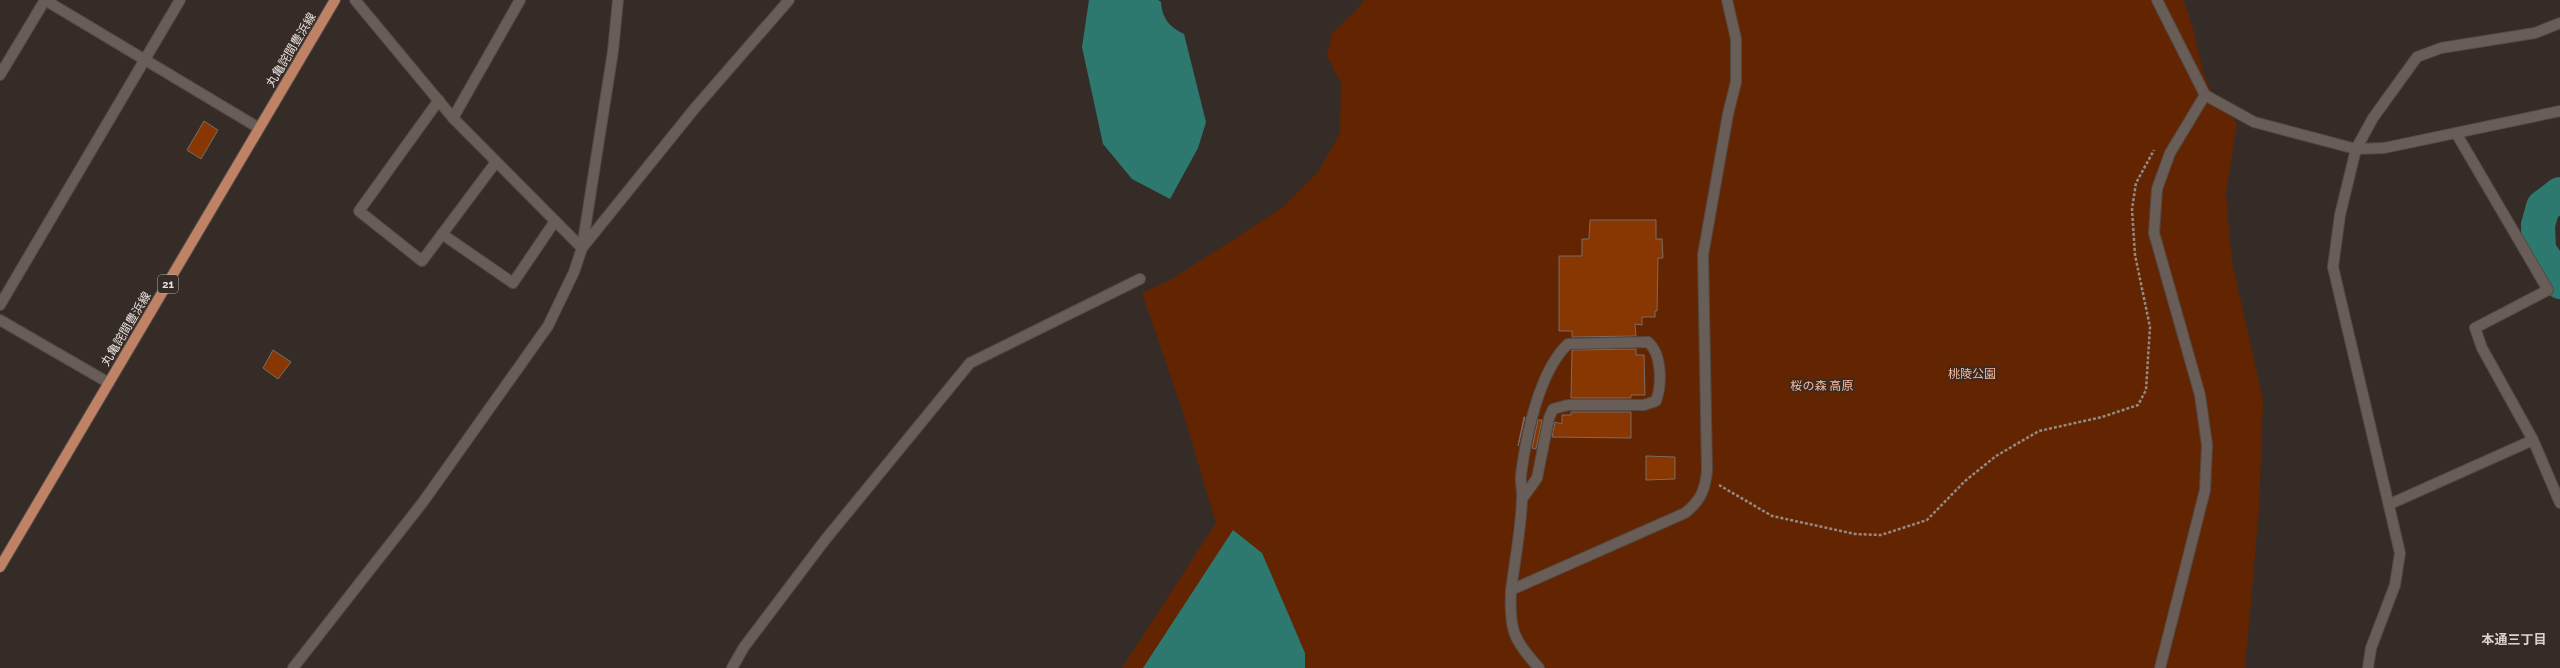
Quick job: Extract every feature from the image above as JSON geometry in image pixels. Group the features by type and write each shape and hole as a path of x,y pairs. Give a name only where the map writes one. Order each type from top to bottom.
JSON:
{"main road":[{"name":"丸亀詫間豊浜線","path":"0,568 335,0"}],"street":[{"path":"0,75 45,0 259,128"},
{"path":"0,305 180,0"},
{"path":"355,0 453,118 582,248"},
{"path":"453,118 520,0"},
{"path":"293,668 422,502 548,326 574,272 582,248 614,51 618,0"},
{"path":"582,248 695,108 789,0"},
{"path":"1511,590 1685,514 1699,502 1706,477 1703,255 1736,82 1736,39 1727,0"},
{"path":"2157,0 2205,95 2254,122 2356,149 2384,148 2560,111"},
{"path":"2368,668 2371,648 2395,586 2400,553 2390,504 2333,267 2340,215 2356,149 2373,118 2417,57 2441,48 2535,33 2560,23"},
{"path":"2160,668 2205,490 2207,445 2200,395 2154,233 2157,196 2170,152 2205,95"},
{"path":"438,100 359,211 422,261 496,162"},
{"path":"2456,133 2548,290 2475,328 2482,348 2533,440 2560,503"},
{"path":"442,234 513,283 555,221"},
{"path":"732,668 744,647 825,540 970,363 1140,279"},
{"path":"0,320 109,383"},
{"path":"1522,499 1537,478 1549,418 1554,409 1568,405 1644,405 1656,401 1659,393 1658,357 1654,348 1648,342 1568,344 1558,354 1546,373 1537,401 1521,476 1522,499 1511,590 1510,614 1514,636 1540,668"},
{"path":"2390,504 2533,440"}],"path":[{"path":"1706,477 1772,516 1855,534 1882,535 1927,520 1965,481 1996,456 2039,431 2102,417 2138,404 2146,390 2150,327 2135,255 2132,209 2136,183 2157,144"}],"green space":[{"path":"1364,0 2183,0 2190,19 2202,67 2208,84 2219,102 2237,123 2226,193 2232,262 2263,400 2259,509 2245,668 1122,668 1216,523 1182,409 1142,293 1174,278 1283,207 1318,172 1340,133 1341,84 1327,56 1332,33 1356,11"}],"water":[{"path":"1089,0 1158,0 1161,2 1163,13 1170,25 1184,34 1206,122 1198,148 1170,199 1132,179 1103,144 1082,47"},
{"path":"1233,530 1262,553 1305,653 1305,668 1143,668"}],"building":[{"path":"204,121 218,130 201,159 187,150"},
{"path":"1590,220 1656,220 1656,239 1662,239 1663,258 1658,258 1657,311 1655,311 1655,317 1642,317 1642,325 1635,324 1636,336 1572,337 1572,331 1559,331 1559,256 1582,256 1582,239 1589,239"},
{"path":"1636,349 1636,355 1644,355 1645,395 1631,395 1631,398 1571,398 1572,350"},
{"path":"273,350 291,362 278,379 263,368"},
{"path":"1571,412 1631,412 1631,438 1552,437 1555,422 1562,424 1562,415 1571,415"},
{"path":"1524,417 1525,417 1518,446"},
{"path":"1538,420 1542,420 1536,449 1532,448"},
{"path":"1646,456 1675,457 1675,479 1646,480"}],"waterway":[{"path":"2560,194 2543,207 2538,225 2539,250 2560,282"}],"district":[{"name":"本通三丁目","path":"2514,639"}],"park label":[{"name":"桃陵公園","path":"1972,374"},
{"name":"桜の森 高原","path":"1822,386"}]}
